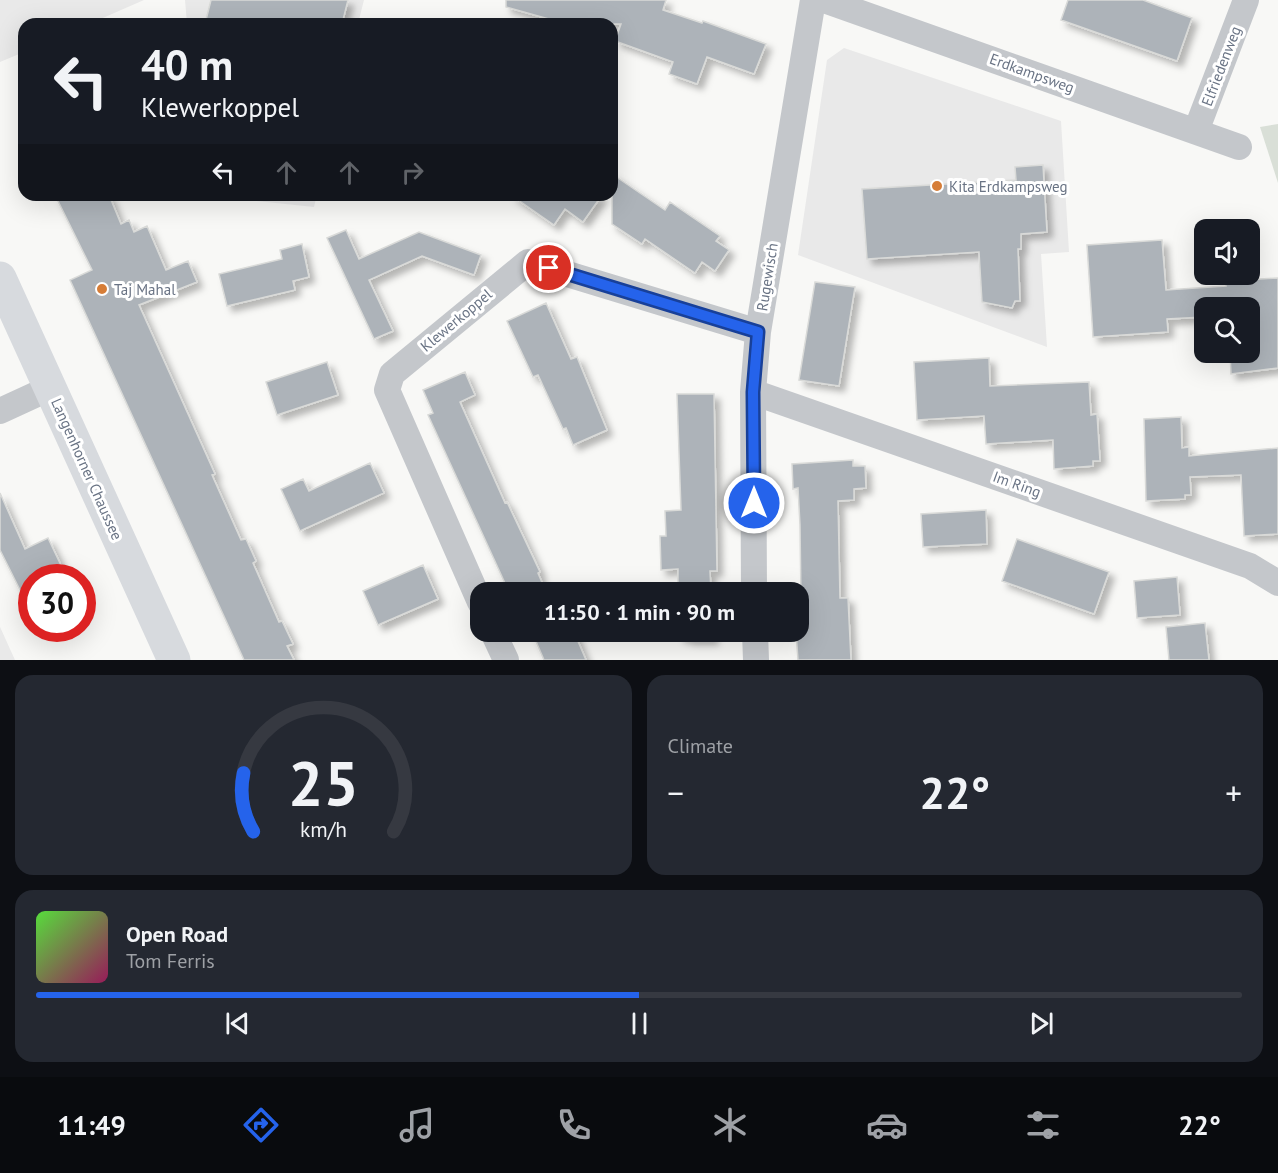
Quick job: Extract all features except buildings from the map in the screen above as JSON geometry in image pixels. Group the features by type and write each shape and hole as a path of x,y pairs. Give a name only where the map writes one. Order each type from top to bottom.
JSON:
{"main road":[{"name":"Langenhorner Chaussee","path":"0,278 174,660"}],"street":[{"name":"Rugewisch","path":"754,582 753,392 758,332 813,0"},
{"name":"Erdkampsweg","path":"824,0 1239,147"},
{"name":"Elfriedenweg","path":"1196,131 1246,0"},
{"name":"Klewerkoppel","path":"471,582 387,390 392,374 528,262 758,332"},
{"path":"0,411 50,388"},
{"name":"Im Ring","path":"753,392 1250,566 1278,583"},
{"path":"498,642 506,660"},
{"path":"755,642 756,660"}],"shaded area":[{"path":"0,0 144,0 103,18 18,18 18,54 0,62"},
{"path":"185,0 364,0 360,18 186,18"},
{"name":"Kita Erdkampsweg","path":"844,48 1061,121 1069,252 1041,254 1047,347 798,255 827,60"},
{"path":"1278,124 1278,183 1260,127"},
{"path":"256,201 316,201 314,207"},
{"path":"0,627 15,660 0,660"}],"place":[{"name":"Kita Erdkampsweg","path":"937,186"},
{"name":"Taj Mahal","path":"102,289"}],"route":[{"path":"549,268 758,332 753,392 754,503"}]}
